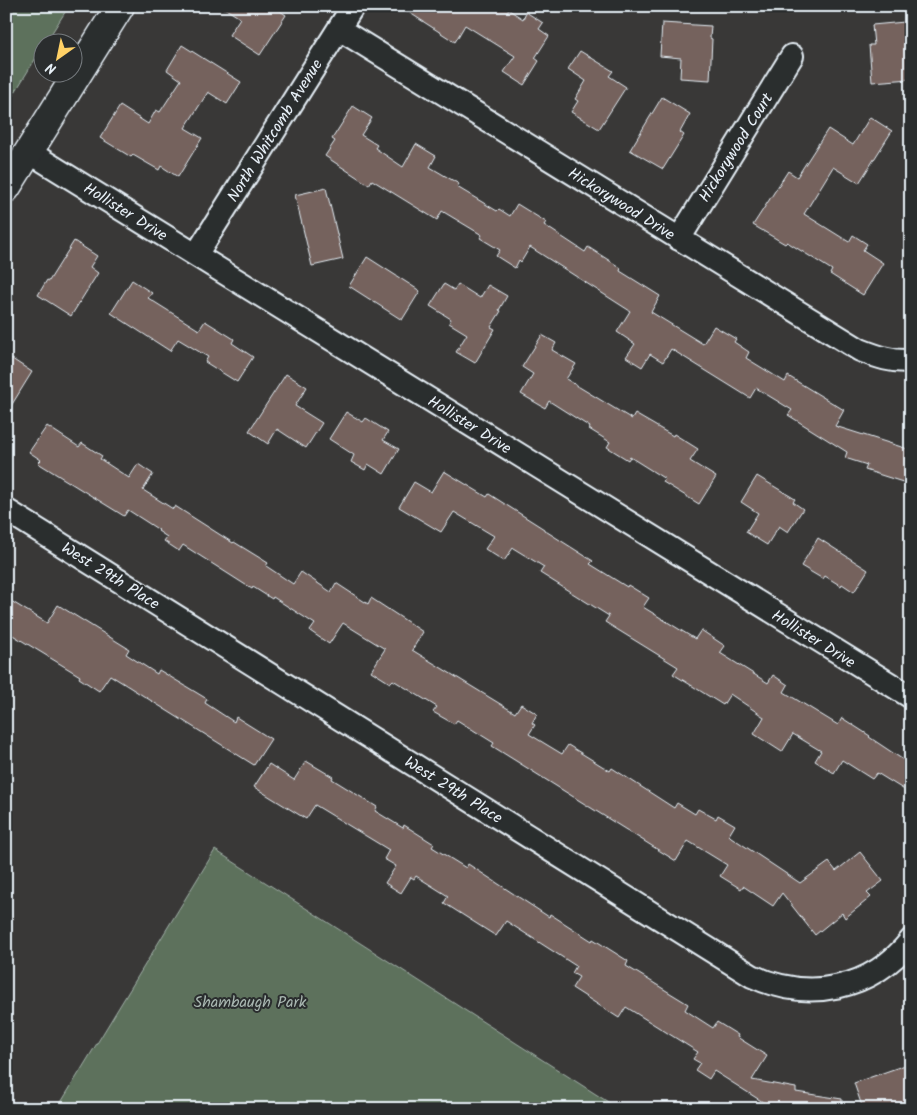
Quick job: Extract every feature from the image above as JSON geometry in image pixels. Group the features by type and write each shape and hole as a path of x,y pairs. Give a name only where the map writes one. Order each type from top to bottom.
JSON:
{"street":[{"path":"6,188 120,6"},
{"name":"North Whitcomb Avenue","path":"196,255 353,6"},
{"name":"Hickorywood Drive","path":"339,29 860,350 882,359 911,361"},
{"name":"Hickorywood Court","path":"679,239 792,56"},
{"name":"Hollister Drive","path":"29,152 911,697"},
{"name":"West 29th Place","path":"6,510 757,978 781,987 802,989 822,989 842,985 862,978 879,969 911,940"}],"green space":[{"path":"6,6 69,6 52,32 32,32 32,64 6,107"},
{"name":"Shambaugh Park","path":"215,850 619,1109 57,1109"}],"building":[{"path":"221,6 273,6 286,15 260,55 229,35 240,18"},
{"path":"399,6 503,6 523,19 526,12 543,23 539,29 549,36 535,58 539,61 524,85 504,72 515,56 465,25 455,42"},
{"path":"905,22 907,48 911,47 911,79 872,82 869,45 874,45 872,25"},
{"path":"662,23 711,26 710,80 680,78 681,58 660,56"},
{"path":"182,45 241,82 227,104 208,92 185,128 202,138 178,177 161,166 159,170 133,155 131,157 100,138 120,106 148,124 156,110 160,112 181,80 167,70"},
{"path":"580,51 613,71 609,76 626,87 599,129 571,112 578,101 575,99 586,81 568,69"},
{"path":"662,97 690,114 680,132 684,135 663,169 630,150"},
{"path":"353,106 372,118 361,135 377,145 375,148 403,167 416,144 436,156 430,167 459,184 457,187 497,211 499,209 510,216 517,204 546,222 544,225 585,252 588,247 621,268 620,271 660,296 651,312 703,344 714,326 736,339 734,342 749,352 746,358 785,382 788,376 844,410 835,426 911,450 911,467 906,483 865,470 867,465 845,458 847,452 788,415 792,410 756,388 750,398 671,349 663,362 650,354 642,367 626,357 635,344 617,332 630,311 530,247 515,268 496,256 500,250 480,238 482,235 442,211 437,220 372,180 369,185 325,156 335,141 332,139"},
{"path":"870,117 892,131 859,183 833,167 804,214 849,242 853,235 867,244 863,250 883,263 863,295 830,274 832,270 787,242 785,244 753,225 788,171 797,177 828,129 853,145"},
{"path":"326,188 343,259 312,266 295,195"},
{"path":"74,241 97,256 90,267 98,273 71,316 38,295"},
{"path":"367,257 420,291 402,320 349,286"},
{"path":"132,280 152,293 148,298 199,330 205,321 234,339 232,343 253,357 237,382 205,362 208,357 178,339 170,351 111,313"},
{"path":"444,284 454,290 458,284 480,298 488,285 507,296 499,310 501,311 491,327 495,329 475,363 456,352 467,334 449,323 451,319 430,306"},
{"path":"542,335 556,343 552,350 576,364 566,379 632,419 635,414 698,449 690,461 716,477 699,504 663,482 665,479 630,457 628,460 607,447 610,442 549,401 545,408 521,394 533,374 522,367"},
{"path":"6,355 32,372 6,414"},
{"path":"286,374 307,387 295,406 322,423 306,448 277,429 268,444 249,431"},
{"path":"346,412 363,422 366,418 388,432 383,440 399,449 384,474 368,464 365,470 351,462 354,455 329,439"},
{"path":"47,426 79,447 82,443 102,456 100,459 129,478 138,464 153,474 143,490 173,509 175,506 268,563 266,566 293,584 301,572 331,592 336,583 368,604 371,598 423,632 412,650 515,713 521,704 537,714 532,723 535,725 529,734 562,754 568,745 610,771 612,768 674,808 677,803 695,814 698,809 716,819 718,815 735,825 729,835 731,837 800,883 829,862 836,871 860,852 883,881 867,893 871,897 845,918 842,913 815,935 782,893 773,906 743,886 741,889 720,876 727,865 688,841 676,861 492,746 494,743 457,720 454,724 433,712 437,707 393,680 390,683 371,671 385,649 343,623 329,644 310,631 315,624 273,597 272,599 253,587 252,589 183,545 179,551 164,541 167,537 159,530 128,510 124,516 38,463 41,460 29,452"},
{"path":"444,471 487,497 489,494 593,561 590,564 649,598 643,607 695,639 701,630 725,646 720,653 768,683 773,675 788,685 784,692 838,725 842,718 870,736 911,765 911,794 877,773 872,779 842,760 834,773 815,761 821,751 793,734 782,752 754,734 764,717 730,694 723,705 673,674 678,667 605,622 609,616 540,573 544,567 513,548 504,561 485,549 494,536 454,512 441,532 399,507 414,482 431,492"},
{"path":"757,476 795,499 793,502 803,509 788,532 779,526 767,545 746,532 758,513 741,502"},
{"path":"818,538 868,570 854,592 825,576 823,579 801,566"},
{"path":"6,598 47,623 58,605 129,649 126,654 157,674 159,670 207,699 205,703 234,722 236,717 271,739 254,765 110,675 99,691 79,678 80,676 6,631"},
{"path":"306,761 377,807 375,811 403,828 404,825 434,844 432,847 466,868 468,864 549,917 550,914 628,961 626,966 688,1004 685,1010 713,1028 717,1022 738,1035 737,1037 767,1056 752,1080 796,1088 796,1092 842,1099 842,1109 765,1109 766,1104 714,1071 709,1079 695,1070 700,1063 693,1059 698,1052 626,1007 619,1018 572,988 579,977 572,973 576,966 506,921 496,936 444,903 448,896 416,876 414,879 411,877 401,893 385,883 396,866 384,859 389,850 315,805 306,819 254,787 269,764 294,780"},
{"path":"911,1063 911,1101 899,1105 901,1109 863,1109 854,1083"}]}
